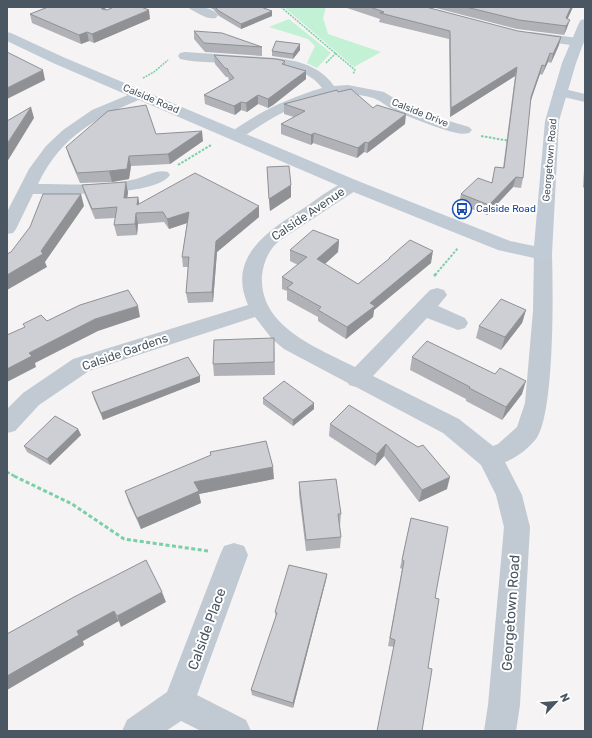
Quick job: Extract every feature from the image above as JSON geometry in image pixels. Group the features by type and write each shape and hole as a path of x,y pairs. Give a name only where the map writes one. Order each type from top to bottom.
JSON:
{"street":[{"path":"194,7 212,15"},
{"path":"517,34 582,35"},
{"name":"Georgetown Road","path":"543,254 552,121 569,63 582,35"},
{"name":"Calside Road","path":"7,36 37,51 352,185 504,246 543,254"},
{"path":"184,56 296,65 316,74 326,83 330,90"},
{"name":"Calside Drive","path":"233,134 278,108 304,97 330,90 348,89 379,95 398,106 437,122 464,130"},
{"path":"560,92 585,98"},
{"path":"7,228 28,190 37,169 48,154 68,132 96,113 140,94"},
{"path":"28,190 132,186 150,182 162,175"},
{"name":"Calside Avenue","path":"352,185 306,214 270,240 258,255 252,276 254,298 259,309 267,322 292,344 357,379 452,426 490,458"},
{"path":"490,458 507,452 528,432 536,403 543,311 543,254"},
{"path":"357,379 431,301 458,323"},
{"name":"Calside Gardens","path":"7,424 31,399 81,365 259,309"},
{"name":"Georgetown Road","path":"490,458 509,495 517,528 504,705 500,731"},
{"name":"Calside Place","path":"179,703 234,555"},
{"path":"138,731 179,703 235,731"}],"path":[{"path":"281,7 355,70 348,89"},
{"path":"464,130 475,136 550,147"},
{"path":"162,175 233,134"},
{"path":"431,301 432,279 471,233"},
{"path":"7,472 72,504 124,539 234,555"}],"green space":[{"path":"284,7 326,7 323,18 328,34 381,52 354,67"},
{"path":"289,19 331,53 317,68 307,63 315,46 308,39 269,27"}],"building":[{"path":"48,7 101,7 102,9 107,10 114,7 141,7 149,10 92,34 87,32 79,35 30,14"},
{"path":"215,7 261,7 272,11 241,24"},
{"path":"370,7 426,7 518,31 561,37 553,54 550,53 545,66 542,65 531,97 523,178 516,177 489,205 461,194 478,178 492,183 495,167 504,168 517,67 451,108 450,31 380,13 384,12"},
{"path":"466,7 571,7 566,18 570,20 566,26 519,20"},
{"path":"194,31 222,33 262,47 204,43"},
{"path":"276,41 300,44 293,54 272,51"},
{"path":"7,52 43,70 7,88"},
{"path":"214,55 276,59 285,61 282,64 306,71 268,99 258,95 246,103 241,102 234,106 204,95 234,78 228,69 225,68"},
{"path":"351,89 373,108 377,105 406,114 368,143 365,142 358,148 314,133 311,135 281,124 305,111 284,104 337,90 338,92"},
{"path":"146,105 156,134 202,131 168,154 129,156 127,169 77,173 66,147 108,111"},
{"path":"31,107 7,144 7,121"},
{"path":"289,166 291,185 269,199 267,167"},
{"path":"195,173 259,206 216,241 212,292 186,293 189,257 182,257 189,212 167,219 163,212 136,213 135,224 114,225 117,207 92,209 82,185 126,182 124,198 138,197 137,205"},
{"path":"43,194 81,194 41,251 43,254 7,275 7,254 11,252 30,227"},
{"path":"313,230 339,240 317,259 358,284 410,240 433,251 370,303 375,306 347,327 318,310 321,307 287,288 293,283 282,277 307,257 290,250"},
{"path":"128,290 138,306 95,319 29,353 32,356 7,369 7,335 25,327 23,324 41,315 47,321 80,305"},
{"path":"501,299 526,310 505,337 479,326"},
{"path":"274,338 274,362 213,364 214,340"},
{"path":"427,341 495,374 500,368 526,381 506,407 412,357"},
{"path":"188,357 200,376 101,413 92,392"},
{"path":"284,381 314,403 293,420 263,398"},
{"path":"349,405 418,447 423,445 450,477 422,490 386,444 377,454 330,424"},
{"path":"55,416 78,429 47,459 24,446"},
{"path":"266,441 273,467 194,482 199,491 137,518 125,491 211,455 210,452"},
{"path":"336,479 341,514 338,514 341,537 306,540 299,482"},
{"path":"411,518 448,527 435,598 439,599 428,668 432,669 422,731 377,731 395,640 390,638 404,561 402,560"},
{"path":"146,560 162,592 117,616 114,611 77,631 79,635 7,676 7,634"},
{"path":"289,565 327,574 293,703 251,690 277,613 275,612"}],"place":[{"name":"Calside Road","path":"462,209"}]}
